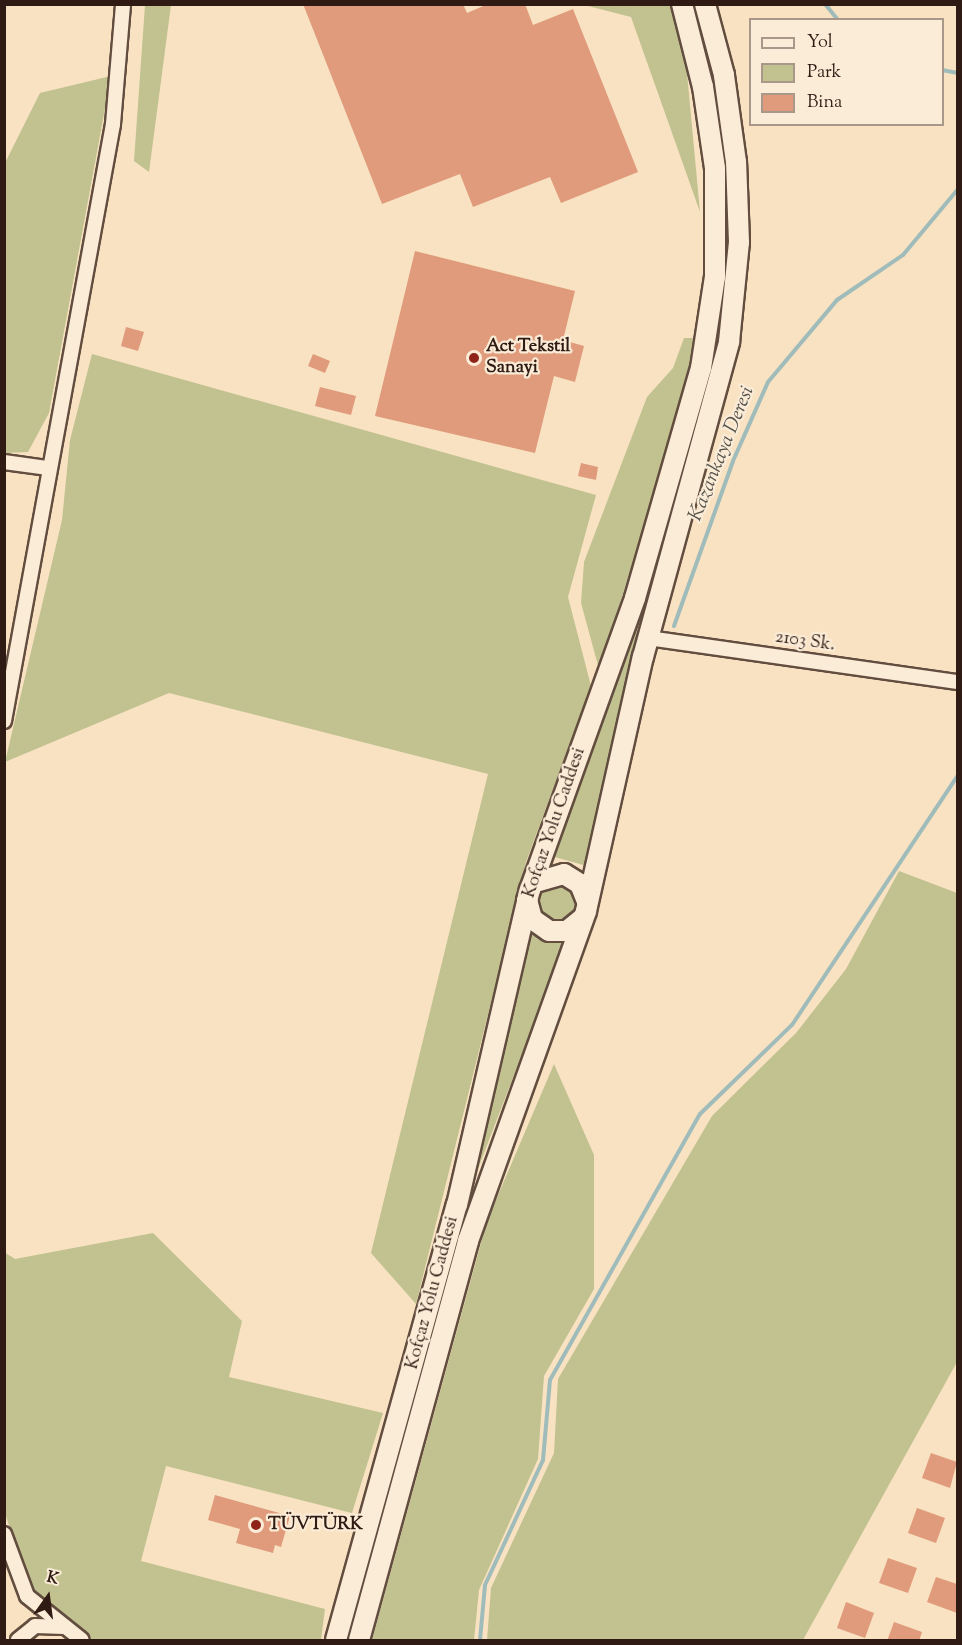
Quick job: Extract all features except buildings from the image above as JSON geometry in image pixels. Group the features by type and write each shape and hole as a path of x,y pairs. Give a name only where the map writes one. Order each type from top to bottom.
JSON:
{"main road":[{"name":"Kofçaz Yolu Caddesi","path":"336,1641 457,1204 527,900 536,882 649,555 710,322 715,168 703,87 682,4"},
{"name":"Kofçaz Yolu Caddesi","path":"359,1641 468,1241 584,910 648,638 720,386 737,286 733,133 705,4"},
{"path":"527,900 532,919 549,931 567,931 584,910 580,884 564,874 536,882"}],"street":[{"path":"4,721 42,535 47,468 113,124 123,4"},
{"path":"4,462 47,468"},
{"name":"2103 Sk.","path":"648,638 957,681"},
{"path":"4,1534 27,1596 82,1641"},
{"path":"18,1641 35,1626 64,1627"}],"green space":[{"path":"145,5 171,5 149,172 134,161"},
{"path":"584,5 670,5 685,52 700,212 631,17"},
{"path":"111,76 49,413 28,452 5,453 4,165 40,93"},
{"path":"684,338 695,338 679,418 599,669 581,603 584,562 647,397 673,368"},
{"path":"92,354 596,495 568,597 591,686 526,862 416,1304 371,1253 488,774 169,693 5,762 62,520 70,440"},
{"path":"648,592 587,866 551,856"},
{"path":"899,871 957,893 957,1362 803,1640 487,1640 491,1588 554,1453 558,1379 712,1116 796,1033 846,969"},
{"path":"558,883 572,888 577,902 572,916 558,921 544,916 539,902 544,888"},
{"path":"528,934 564,944 468,1195"},
{"path":"554,1064 594,1155 594,1289 544,1376 538,1459 479,1590 474,1640 372,1640 487,1221"},
{"path":"153,1233 242,1321 229,1377 383,1413 352,1513 166,1466 141,1561 325,1609 321,1640 89,1640 31,1593 5,1513 4,1252 15,1259"}],"waterway":[{"path":"825,4 836,18"},
{"path":"944,70 958,73"},
{"name":"Kazankaya Deresi","path":"674,626 733,461 768,382 837,300 903,255 958,189"},
{"path":"480,1640 485,1585 543,1460 550,1380 700,1114 792,1025 958,775"}],"place":[{"name":"Act Tekstil Sanayi","path":"474,358"},
{"name":"TÜVTÜRK","path":"256,1525"}]}
